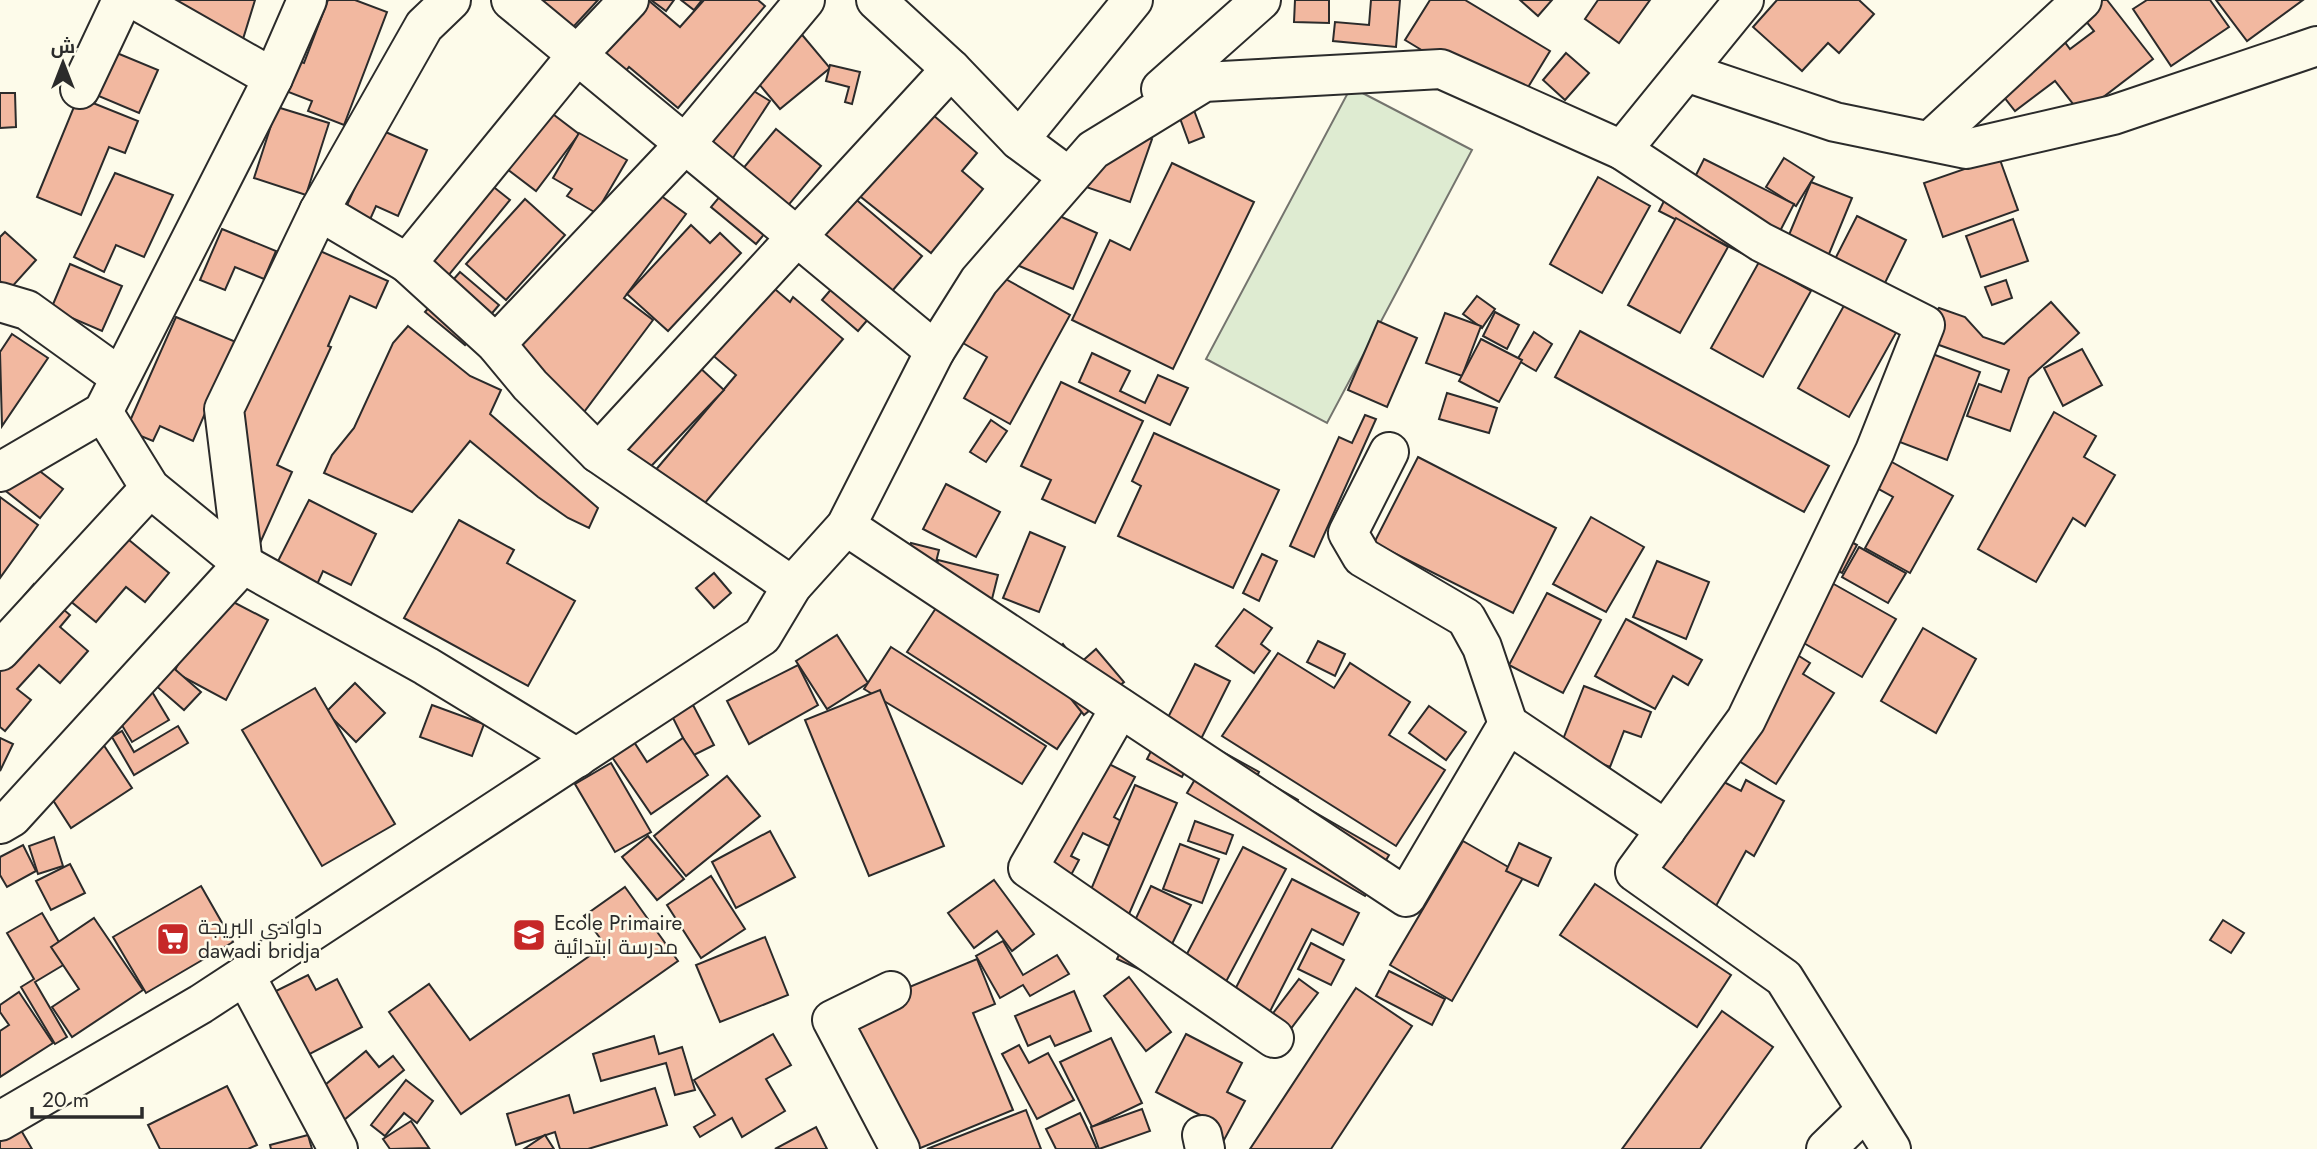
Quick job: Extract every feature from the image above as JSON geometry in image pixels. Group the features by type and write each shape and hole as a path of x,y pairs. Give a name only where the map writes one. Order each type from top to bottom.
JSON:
{"street":[{"path":"80,89 122,0"},
{"path":"136,0 273,78"},
{"path":"0,472 103,412 273,78 307,0"},
{"path":"0,824 12,817 243,565 224,410 320,211 424,26 451,0"},
{"path":"511,0 936,351"},
{"path":"407,263 578,55 629,0"},
{"path":"496,344 685,144 805,0"},
{"path":"876,0 951,69 1019,140 1081,164"},
{"path":"1019,140 1133,0"},
{"path":"0,1121 245,975 762,636 792,586 846,526 936,351 979,281 1081,164 1261,0"},
{"path":"1622,150 1744,0"},
{"path":"1930,141 2082,0"},
{"path":"1686,72 1835,122 1966,149 2113,115 2317,46"},
{"path":"598,453 951,69"},
{"path":"1081,164 1204,82 1441,69 1622,150 1761,242 1925,325 1875,451 1746,720 1635,872 1784,978 1891,1149"},
{"path":"320,211 407,263 496,344 530,385 598,453 792,586"},
{"path":"0,302 27,310 120,377"},
{"path":"103,412 150,488 243,565 426,666 578,758"},
{"path":"1389,453 1348,533 1362,557 1466,618 1482,647 1508,724 1666,830"},
{"path":"0,651 150,488"},
{"path":"846,526 1406,897 1508,724"},
{"path":"1120,708 1028,868 1274,1038"},
{"path":"245,975 338,1149"},
{"path":"891,991 832,1020 900,1149"},
{"path":"1826,1149 1866,1110"}],"green space":[{"path":"1351,87 1472,150 1327,423 1206,359"}],"building":[{"path":"170,0 255,0 239,52"},
{"path":"328,0 355,0 387,12 344,125 308,111 312,101 260,81 271,51 304,63"},
{"path":"526,0 598,0 563,38"},
{"path":"625,0 648,0 680,27 704,0 758,0 765,6 678,108 629,67 618,81 582,51"},
{"path":"651,0 674,0 666,11"},
{"path":"681,0 702,0 694,10"},
{"path":"1295,0 1329,0 1329,23 1294,22"},
{"path":"1371,0 1400,0 1396,47 1333,41 1335,22 1369,25"},
{"path":"1430,0 1465,0 1550,51 1516,107 1405,40"},
{"path":"1520,0 1552,0 1538,16"},
{"path":"1598,0 1650,0 1619,43 1585,19"},
{"path":"1777,0 1859,0 1874,14 1839,53 1828,43 1802,71 1753,27"},
{"path":"2099,0 2107,0 2153,59 2081,114 2055,81 2015,111 1993,83 2058,33 2070,49 2094,31 2080,14"},
{"path":"2147,0 2210,0 2229,27 2171,66 2133,9"},
{"path":"2216,0 2303,0 2247,41"},
{"path":"793,24 830,68 780,109 743,65"},
{"path":"100,46 158,70 139,113 82,89"},
{"path":"1566,53 1589,73 1565,100 1543,80"},
{"path":"830,65 860,72 852,104 845,102 849,87 826,81"},
{"path":"731,77 770,101 731,161 692,137"},
{"path":"0,93 15,93 16,127 0,128"},
{"path":"910,95 977,153 962,171 983,189 931,253 841,181"},
{"path":"78,97 138,121 125,153 109,147 81,215 37,197"},
{"path":"537,102 579,134 536,191 494,159"},
{"path":"1192,105 1204,137 1189,143 1177,110"},
{"path":"277,107 329,123 306,195 254,178"},
{"path":"1108,124 1152,139 1130,202 1086,187"},
{"path":"776,129 821,166 756,244 711,207"},
{"path":"381,130 427,150 398,216 376,206 368,224 343,214"},
{"path":"579,133 627,160 596,213 567,196 572,189 553,178"},
{"path":"1999,157 2018,210 1943,237 1924,183"},
{"path":"1784,158 1814,177 1796,206 1766,187"},
{"path":"1704,159 1794,204 1763,264 1659,211 1668,193 1695,177"},
{"path":"1172,163 1254,202 1173,369 1072,320 1110,240 1130,250"},
{"path":"471,169 510,200 430,298 433,248"},
{"path":"115,173 173,195 144,257 116,245 104,272 74,257"},
{"path":"1598,177 1650,206 1602,293 1550,264"},
{"path":"638,179 686,214 624,298 653,320 581,416 504,360"},
{"path":"1811,182 1852,198 1822,271 1781,254"},
{"path":"838,184 922,256 858,331 822,300 845,273 797,232"},
{"path":"525,199 565,235 506,300 466,264"},
{"path":"1042,208 1097,233 1073,289 1017,265"},
{"path":"1857,216 1906,240 1881,291 1831,267"},
{"path":"1676,218 1728,247 1680,333 1628,305"},
{"path":"2013,219 2028,261 1981,277 1966,236"},
{"path":"691,225 710,243 720,233 741,253 668,331 627,294"},
{"path":"222,229 276,251 264,279 235,267 225,290 200,280"},
{"path":"5,232 36,260 10,289 0,281 0,237"},
{"path":"311,247 388,281 376,308 350,296 328,346 331,347 277,465 292,472 256,552 251,488 212,470"},
{"path":"1759,262 1811,291 1763,377 1711,348"},
{"path":"70,264 122,286 102,331 51,309"},
{"path":"460,272 499,305 465,345 425,312"},
{"path":"755,272 790,302 793,297 843,339 699,510 654,472 736,375 696,341"},
{"path":"993,272 1070,315 1010,424 964,398 987,357 956,339"},
{"path":"2006,280 2012,298 1992,305 1985,287"},
{"path":"1477,296 1495,309 1482,328 1463,314"},
{"path":"1846,302 1897,331 1849,417 1798,388"},
{"path":"2051,302 2079,333 2029,378 2010,431 1967,416 1979,384 2001,392 2009,370 1928,341 1935,312 1939,308 1965,317 1983,337 2004,344"},
{"path":"1495,312 1519,325 1507,349 1483,336"},
{"path":"1445,313 1481,326 1462,376 1426,363"},
{"path":"176,317 236,342 193,441 160,426 153,441 126,430"},
{"path":"1378,321 1417,338 1387,407 1348,390"},
{"path":"408,326 470,376 501,390 490,414 598,508 589,528 568,518 538,497 470,441 412,512 324,473 332,455 354,428 393,343"},
{"path":"1580,331 1829,466 1804,512 1555,377"},
{"path":"1534,332 1552,344 1536,371 1517,360"},
{"path":"12,334 48,358 2,426 0,352"},
{"path":"1481,339 1522,360 1499,402 1459,381"},
{"path":"1909,345 1980,372 1947,460 1876,433"},
{"path":"2082,349 2102,385 2063,406 2044,368"},
{"path":"684,353 724,390 635,483 596,447"},
{"path":"1092,353 1130,371 1120,391 1145,403 1158,375 1188,388 1170,425 1079,382"},
{"path":"1061,382 1143,421 1095,523 1042,499 1051,480 1021,466"},
{"path":"1447,393 1497,408 1489,433 1439,419"},
{"path":"2054,412 2096,436 2084,457 2115,475 2085,526 2073,518 2036,582 1978,549"},
{"path":"1365,415 1376,419 1314,557 1290,546 1339,437 1352,443"},
{"path":"991,420 1007,431 986,462 970,452"},
{"path":"1154,433 1279,490 1233,588 1118,536 1141,486 1132,481"},
{"path":"1881,456 1953,496 1910,573 1865,548 1893,497 1866,482"},
{"path":"1418,457 1556,528 1513,613 1374,543"},
{"path":"24,459 63,489 40,518 2,488"},
{"path":"946,484 1000,512 976,557 923,529"},
{"path":"0,497 38,525 0,578"},
{"path":"309,500 376,534 351,585 323,571 315,589 274,569"},
{"path":"1591,517 1644,547 1606,612 1553,584"},
{"path":"459,520 514,550 507,563 575,601 528,686 404,618"},
{"path":"112,526 169,573 145,602 126,587 96,622 58,591"},
{"path":"1030,532 1065,547 1039,612 1003,598"},
{"path":"1840,536 1857,545 1842,573 1825,564"},
{"path":"911,543 939,550 932,578 904,571"},
{"path":"1859,547 1906,573 1888,603 1842,577"},
{"path":"1262,554 1277,561 1259,601 1243,593"},
{"path":"938,560 998,575 989,611 930,595"},
{"path":"1657,561 1709,582 1686,639 1633,617"},
{"path":"714,573 731,593 714,608 696,588"},
{"path":"1823,578 1896,619 1862,677 1790,635"},
{"path":"34,584 70,615 60,627 88,651 60,683 39,665 17,689 31,700 5,731 0,727 0,624"},
{"path":"216,593 268,620 226,700 174,672"},
{"path":"1547,593 1601,620 1563,693 1509,665"},
{"path":"936,608 1087,704 1057,749 907,652"},
{"path":"1244,609 1272,628 1261,644 1270,651 1254,673 1216,646"},
{"path":"1626,619 1702,660 1688,685 1673,676 1655,709 1595,676"},
{"path":"1923,628 1976,659 1936,733 1881,701"},
{"path":"837,635 868,683 827,709 796,661"},
{"path":"1318,641 1345,654 1335,676 1307,662"},
{"path":"1777,642 1810,663 1803,674 1834,693 1776,784 1726,753"},
{"path":"1063,644 1079,664 1096,649 1124,682 1084,715 1041,662"},
{"path":"891,647 1046,746 1022,784 864,689"},
{"path":"1278,653 1334,688 1350,663 1410,702 1389,735 1445,770 1396,846 1222,736"},
{"path":"1195,664 1230,681 1182,777 1147,759"},
{"path":"170,665 201,692 184,710 154,684"},
{"path":"798,665 818,705 749,744 727,701"},
{"path":"139,670 169,720 132,742 111,707"},
{"path":"355,683 385,713 356,742 326,712"},
{"path":"1584,686 1651,712 1641,737 1624,731 1610,767 1560,747"},
{"path":"315,688 395,824 322,866 242,730"},
{"path":"880,690 944,846 869,876 805,720"},
{"path":"432,705 484,724 472,756 420,737"},
{"path":"693,705 714,745 692,756 672,716"},
{"path":"1429,706 1466,732 1446,760 1409,733"},
{"path":"178,726 188,743 134,775 112,737 122,731 134,752"},
{"path":"0,738 13,744 0,771"},
{"path":"683,738 708,775 651,814 612,757 634,742 647,762"},
{"path":"101,741 132,788 71,828 40,780"},
{"path":"1214,747 1259,772 1257,776 1298,800 1297,802 1389,855 1365,896 1187,793"},
{"path":"1091,755 1135,777 1114,817 1121,821 1109,846 1083,833 1071,856 1079,860 1061,894 1028,877"},
{"path":"611,763 651,832 615,852 575,784"},
{"path":"727,776 760,816 686,876 654,836"},
{"path":"1718,779 1741,791 1746,780 1784,801 1754,856 1746,851 1710,917 1638,878 1670,819 1691,829"},
{"path":"1135,785 1177,803 1120,935 1079,918"},
{"path":"1195,821 1233,835 1226,854 1188,841"},
{"path":"770,831 795,877 736,908 712,862"},
{"path":"648,836 684,879 657,900 622,857"},
{"path":"54,837 63,866 38,874 29,846"},
{"path":"1463,841 1524,876 1452,1001 1390,965"},
{"path":"1519,843 1551,858 1538,886 1506,871"},
{"path":"1180,844 1219,859 1202,903 1163,889"},
{"path":"23,845 36,871 7,887 0,875 0,857"},
{"path":"1243,847 1286,869 1221,991 1179,969"},
{"path":"70,864 85,893 51,910 36,881"},
{"path":"711,876 745,929 701,958 667,905"},
{"path":"1292,879 1359,913 1343,945 1312,929 1263,1025 1226,1007"},
{"path":"994,880 1034,934 1012,951 997,931 974,948 948,913"},
{"path":"1595,884 1731,975 1697,1027 1560,935"},
{"name":"داوادي البريجة dawadi bridja","path":"201,886 233,942 146,993 113,937"},
{"path":"1151,886 1191,905 1156,977 1117,959"},
{"path":"625,887 678,961 461,1114 389,1012 429,984 470,1040 605,945 584,916"},
{"path":"42,913 70,961 35,982 67,1037 55,1044 21,987 34,979 7,933"},
{"path":"94,918 143,990 72,1037 52,1007 79,989 51,947"},
{"path":"2223,920 2244,933 2231,953 2210,940"},
{"path":"765,937 788,995 720,1022 696,965"},
{"path":"1003,941 1023,975 1057,955 1069,974 1030,996 1023,985 1000,998 976,956"},
{"path":"1311,943 1344,960 1331,985 1298,969"},
{"path":"977,959 995,1004 973,1013 1013,1110 918,1149 844,1014"},
{"path":"1389,971 1445,999 1432,1025 1376,996"},
{"path":"308,975 316,990 337,979 362,1027 298,1060 266,996"},
{"path":"1129,977 1171,1032 1146,1051 1104,996"},
{"path":"1299,979 1318,993 1280,1043 1261,1029"},
{"path":"1356,988 1412,1026 1331,1149 1250,1149"},
{"path":"1074,991 1091,1031 1055,1046 1050,1036 1028,1046 1015,1016"},
{"path":"19,992 53,1043 0,1077 0,1031 9,1025 0,1012 0,1005"},
{"path":"1722,1011 1773,1047 1700,1149 1622,1149"},
{"path":"773,1034 791,1065 766,1079 785,1111 742,1137 732,1118 700,1137 694,1127 715,1115 694,1080"},
{"path":"1186,1034 1242,1063 1227,1092 1245,1101 1224,1140 1201,1128 1206,1118 1156,1092"},
{"path":"654,1036 659,1054 682,1047 695,1090 675,1095 666,1063 601,1081 593,1054"},
{"path":"1111,1038 1142,1103 1092,1127 1060,1062"},
{"path":"1019,1045 1029,1063 1048,1053 1074,1100 1037,1119 1002,1054"},
{"path":"366,1051 379,1067 393,1056 404,1070 344,1120 319,1090"},
{"path":"406,1080 433,1101 417,1123 404,1113 385,1136 371,1125"},
{"path":"227,1086 257,1145 248,1149 160,1149 148,1125"},
{"path":"655,1088 667,1125 588,1149 560,1149 555,1132 516,1145 507,1114 569,1095 574,1113"},
{"path":"1142,1109 1150,1131 1099,1149 1091,1127"},
{"path":"1026,1110 1041,1149 927,1149"},
{"path":"1080,1113 1097,1149 1056,1149 1046,1129"},
{"path":"411,1121 429,1148 390,1149 383,1139"},
{"path":"18,1125 32,1149 0,1149 0,1135"},
{"path":"816,1127 827,1149 775,1149"},
{"path":"308,1135 312,1149 271,1149 270,1145"},
{"path":"545,1135 554,1149 524,1149"}],"place":[{"name":"Ecole Primaire مدرسة ابتدائية","path":"529,935"},
{"name":"داوادي البريجة dawadi bridja","path":"173,939"}]}
